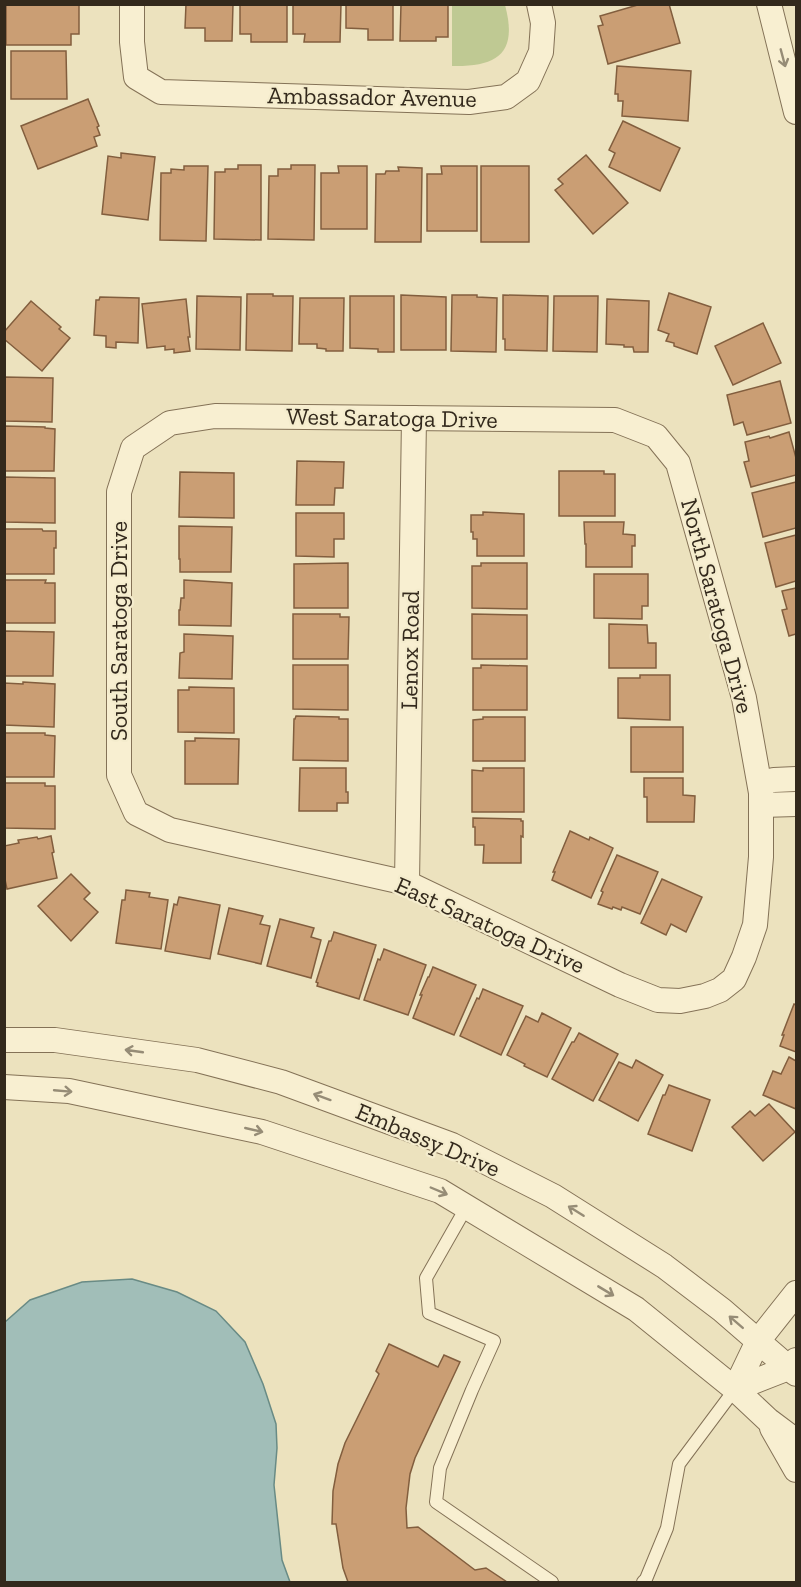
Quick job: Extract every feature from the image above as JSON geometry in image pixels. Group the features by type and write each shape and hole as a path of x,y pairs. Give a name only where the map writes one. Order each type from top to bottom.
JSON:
{"street":[{"name":"Ambassador Avenue","path":"132,4 132,42 136,77 161,92 469,102 506,97 528,81 541,51 543,23 539,4"},
{"path":"769,4 796,112"},
{"name":"West Saratoga Drive","path":"133,448 170,423 215,416 615,420 656,436"},
{"name":"Lenox Road","path":"407,883 414,418"},
{"name":"North Saratoga Drive","path":"656,436 678,463 744,698 760,794 761,857 755,925 734,979"},
{"name":"South Saratoga Drive","path":"133,448 119,492 120,775 136,813"},
{"path":"796,780 774,780 760,794 796,804"},
{"name":"East Saratoga Drive","path":"136,813 170,830 407,883 620,985 658,1000 680,1001 705,996 720,990 734,979"},
{"name":"Embassy Drive","path":"4,1040 56,1040 197,1059 281,1082 452,1145 553,1196 664,1266 758,1341 795,1367"},
{"name":"Embassy Drive","path":"4,1087 69,1091 262,1132 440,1191 636,1309 796,1441"},
{"path":"735,1389 758,1341 796,1293"},
{"path":"735,1389 795,1367"},
{"name":"Embassy Drive","path":"768,1420 796,1470"}],"lane":[{"path":"467,1206 426,1278 429,1313 494,1341 440,1468 436,1502 552,1582"},
{"path":"643,1582 667,1528 679,1464 735,1389"}],"green space":[{"path":"452,5 505,5 509,35 501,54 482,64 452,66"}],"water":[{"path":"132,1279 177,1292 216,1311 245,1342 263,1384 276,1424 274,1485 282,1560 290,1582 5,1582 5,1322 30,1300 82,1282"}],"building":[{"path":"6,4 79,4 79,34 71,34 71,45 6,45"},
{"path":"186,4 233,4 232,41 205,41 205,28 185,28"},
{"path":"240,4 287,4 287,42 251,42 251,34 240,34"},
{"path":"293,4 341,4 340,42 304,42 305,34 293,34"},
{"path":"346,4 393,4 393,40 368,40 368,29 346,28"},
{"path":"401,4 448,4 448,37 436,37 436,41 400,41"},
{"path":"641,4 669,4 680,43 608,64 598,26 603,25 600,16"},
{"path":"11,51 66,51 67,99 11,99"},
{"path":"617,66 691,71 688,121 622,116 623,101 618,101 618,94 615,94"},
{"path":"88,99 99,126 97,127 100,135 94,137 97,146 38,169 21,126"},
{"path":"623,121 680,148 660,191 609,167 615,153 609,150"},
{"path":"121,153 155,157 148,220 102,214 108,156 121,158"},
{"path":"586,155 628,203 593,234 555,190 563,184 558,179"},
{"path":"238,165 261,165 261,240 214,239 215,172 238,169"},
{"path":"291,165 315,165 314,240 268,239 269,176 278,176 278,169 291,169"},
{"path":"184,166 208,166 206,241 160,240 161,173 171,173 171,169 184,170"},
{"path":"338,166 367,166 367,229 321,229 321,173 339,173"},
{"path":"441,166 477,166 477,231 427,231 427,174 442,174"},
{"path":"481,166 529,166 529,242 481,242"},
{"path":"398,167 422,168 421,242 375,242 376,174 399,171"},
{"path":"669,293 711,307 697,354 674,346 674,343 666,341 669,334 658,330"},
{"path":"247,294 293,296 292,351 246,350"},
{"path":"401,295 446,297 446,350 401,350"},
{"path":"452,295 497,298 496,352 451,351"},
{"path":"503,295 548,296 547,351 505,350"},
{"path":"197,296 241,297 240,350 196,349"},
{"path":"350,296 394,296 394,352 350,348"},
{"path":"554,296 598,296 597,352 553,351"},
{"path":"100,297 139,298 138,343 116,342 116,348 106,347 106,336 94,335 96,300"},
{"path":"300,298 344,298 343,351 326,351 326,349 317,348 317,344 299,344"},
{"path":"186,299 190,351 174,353 174,349 165,350 165,346 147,348 142,304"},
{"path":"607,299 649,301 648,352 634,352 633,347 606,344"},
{"path":"31,301 70,338 42,371 4,339 4,332"},
{"path":"763,323 781,363 733,385 715,346"},
{"path":"4,377 53,378 52,422 4,421"},
{"path":"780,381 791,423 747,435 743,422 734,425 727,395"},
{"path":"4,426 55,429 54,471 4,471"},
{"path":"789,432 796,458 796,475 751,487 744,462 749,461 745,442"},
{"path":"297,461 344,462 343,488 335,488 334,505 296,505"},
{"path":"559,471 604,471 604,474 615,474 615,516 559,516"},
{"path":"180,472 234,473 234,518 179,517"},
{"path":"4,477 55,478 55,523 4,522"},
{"path":"796,482 796,528 763,537 752,493"},
{"path":"483,512 524,514 524,556 477,556 477,539 473,539 473,532 471,532 471,515 483,515"},
{"path":"296,513 344,513 344,539 334,539 334,557 296,556"},
{"path":"584,522 624,522 623,534 635,535 635,546 632,546 632,567 586,567"},
{"path":"179,526 232,527 231,572 180,572"},
{"path":"4,529 56,531 54,574 4,574"},
{"path":"796,535 796,581 776,587 765,543"},
{"path":"348,563 348,608 294,608 294,564"},
{"path":"481,563 527,563 527,609 472,608 472,566 481,566"},
{"path":"594,574 648,574 648,606 642,606 642,619 594,618"},
{"path":"4,580 46,580 45,583 55,583 55,623 4,623"},
{"path":"184,580 232,583 231,626 179,625 181,598 184,598"},
{"path":"796,588 796,634 789,636 782,610 787,609 782,591"},
{"path":"293,614 340,614 340,617 349,617 348,659 293,659"},
{"path":"472,614 527,615 527,659 472,659"},
{"path":"609,624 647,625 648,643 656,643 656,668 609,668"},
{"path":"4,631 54,632 53,676 4,676"},
{"path":"184,634 233,636 232,679 179,678 180,653 184,652"},
{"path":"293,665 348,665 348,710 293,709"},
{"path":"481,665 527,666 527,710 473,710 473,668 481,668"},
{"path":"640,675 670,675 670,720 618,718 618,678 640,678"},
{"path":"23,682 55,684 54,727 4,725 4,683 23,684"},
{"path":"189,687 234,688 234,733 178,732 178,690 189,690"},
{"path":"296,716 348,719 348,761 293,760"},
{"path":"483,717 525,717 525,761 473,761 473,720 483,719"},
{"path":"631,727 683,727 683,772 631,772"},
{"path":"4,733 45,733 45,735 55,736 54,777 4,777"},
{"path":"195,738 239,739 238,784 185,784 185,741 195,741"},
{"path":"300,768 346,768 348,803 337,803 337,811 299,811"},
{"path":"483,768 524,768 524,812 472,812 472,770 483,771"},
{"path":"644,778 683,778 683,795 695,796 694,822 647,822"},
{"path":"4,783 45,783 45,786 55,786 55,829 4,828"},
{"path":"473,818 521,819 523,837 521,836 521,863 483,863 484,845 475,845"},
{"path":"570,831 613,848 591,898 552,880 555,872 553,872"},
{"path":"51,836 57,878 7,889 4,875 4,846 19,843 18,840"},
{"path":"617,855 658,872 640,914 622,907 621,910 613,907 612,909 598,904 603,892 601,891"},
{"path":"71,874 90,893 84,899 98,912 71,941 38,906"},
{"path":"662,879 702,897 686,932 671,924 666,935 641,923"},
{"path":"126,890 150,893 149,897 168,900 161,949 116,943 122,900 125,900"},
{"path":"179,897 220,905 210,959 165,951 174,904 177,905"},
{"path":"229,908 263,916 260,924 270,926 261,964 218,954"},
{"path":"280,919 314,928 311,937 321,940 311,978 267,966"},
{"path":"334,932 376,945 359,999 317,986 316,982"},
{"path":"384,949 426,965 408,1015 364,1000 378,959 380,960"},
{"path":"433,967 476,985 454,1035 413,1018 422,995 420,995"},
{"path":"483,989 523,1006 501,1055 460,1036"},
{"path":"794,1004 796,1005 796,1052 780,1046"},
{"path":"542,1013 571,1028 547,1077 507,1055 526,1016 538,1022"},
{"path":"579,1033 618,1054 593,1101 552,1079"},
{"path":"789,1057 796,1061 796,1109 763,1095 773,1071 781,1074"},
{"path":"636,1060 663,1075 638,1121 599,1100 619,1062 632,1068"},
{"path":"669,1085 710,1100 692,1151 648,1134"},
{"path":"769,1104 795,1132 763,1161 732,1127 750,1111 755,1116"},
{"path":"389,1344 438,1367 444,1355 460,1362 415,1458 410,1474 406,1508 407,1528 418,1527 475,1570 486,1568 507,1582 348,1582 343,1568 336,1524 332,1524 333,1491 345,1443 379,1374 376,1371"}]}
